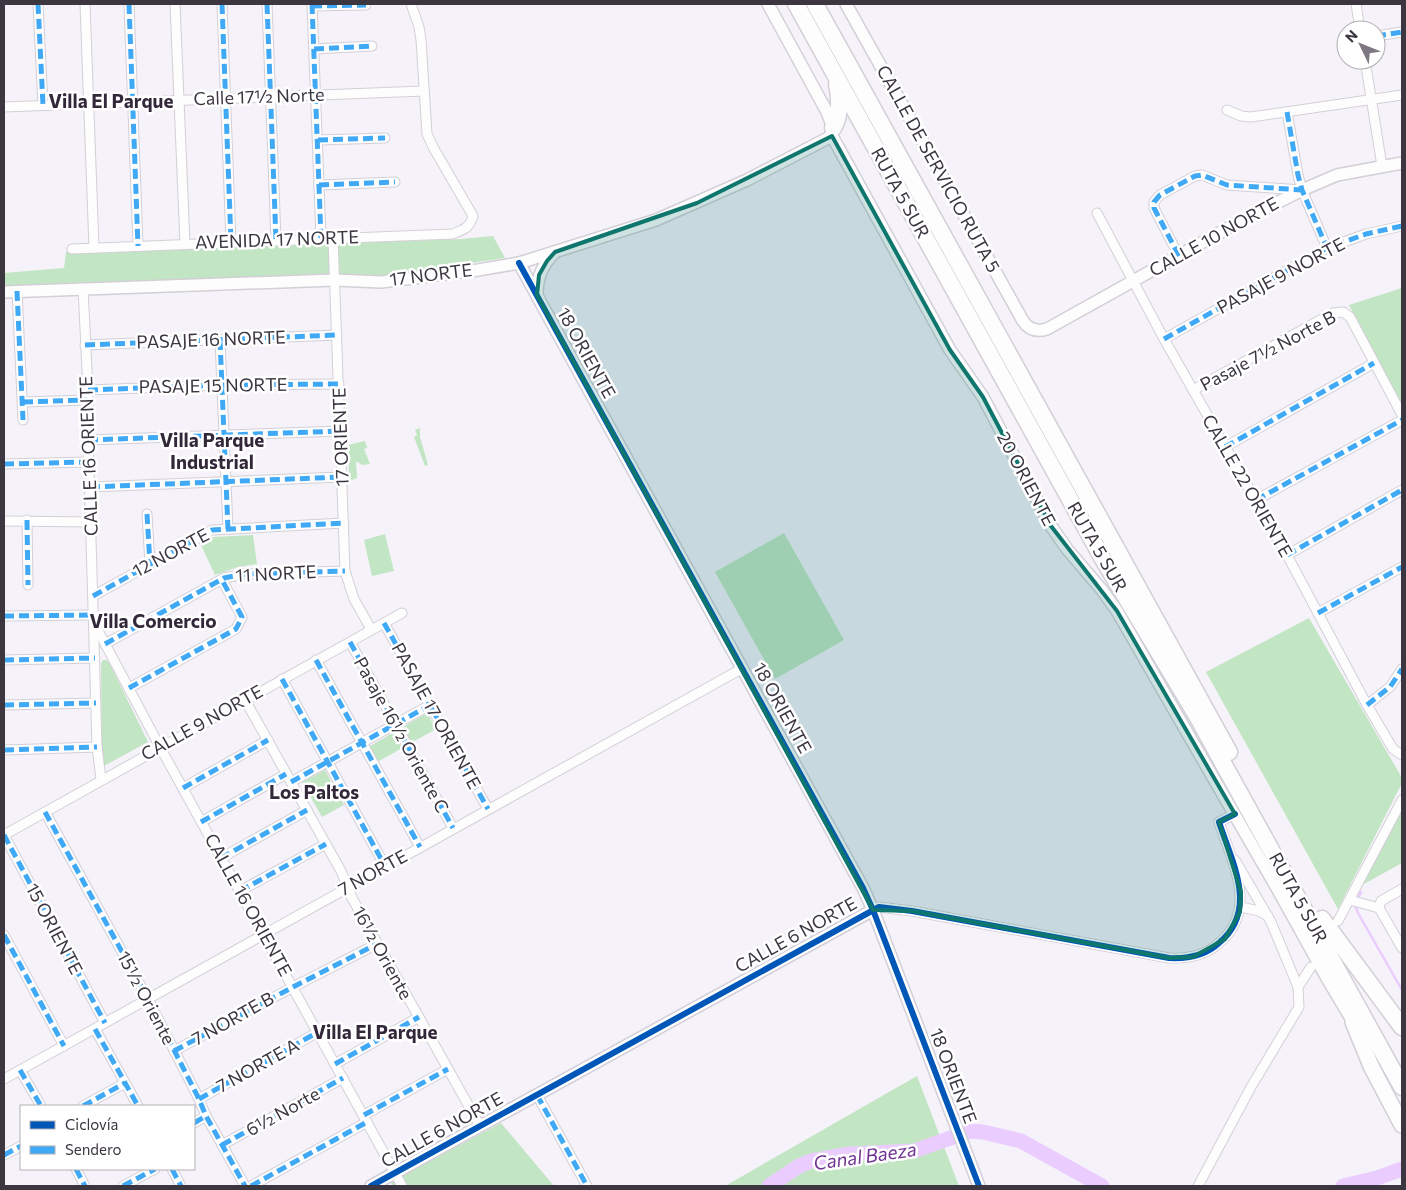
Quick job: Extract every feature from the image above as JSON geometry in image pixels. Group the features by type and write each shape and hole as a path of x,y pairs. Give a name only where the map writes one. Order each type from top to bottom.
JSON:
{"highway":[{"name":"RUTA 5 SUR","path":"796,4 1103,559 1197,716 1402,1087"},
{"name":"RUTA 5 SUR","path":"816,4 1330,920 1402,1064"},
{"path":"832,132 839,108 836,77"},
{"path":"1330,920 1402,1027"},
{"path":"1332,960 1353,1022 1371,1066 1402,1125"}],"street":[{"path":"38,4 43,105"},
{"path":"85,4 94,248"},
{"path":"129,4 138,246"},
{"path":"176,4 184,244"},
{"path":"222,4 230,242"},
{"path":"266,4 276,240"},
{"path":"411,4 421,40 424,91"},
{"path":"768,4 827,112 832,132"},
{"name":"CALLE DE SERVICIO RUTA 5","path":"846,4 1024,321 1028,327 1034,330"},
{"path":"1356,4 1358,20"},
{"path":"321,238 312,5 366,5"},
{"path":"1386,34 1402,32"},
{"path":"314,49 372,46"},
{"path":"1366,70 1382,166"},
{"name":"Calle 17½ Norte","path":"4,107 424,91"},
{"name":"AVENIDA 17 NORTE","path":"72,249 453,234 471,224 473,216 426,130 424,91"},
{"path":"1227,110 1241,116 1251,117 1402,95"},
{"path":"1287,112 1295,164 1302,190 1327,248"},
{"name":"17 NORTE","path":"4,292 335,280 381,282 478,270 519,262 555,252 656,220 747,180 832,132"},
{"name":"20 ORIENTE","path":"832,132 950,350 983,397 1051,526 1067,550 1118,611 1353,1022"},
{"path":"318,140 385,138"},
{"name":"CALLE 10 NORTE","path":"1034,330 1047,329 1230,227 1302,190 1337,175 1402,163"},
{"path":"1180,256 1154,211 1154,205 1160,195 1195,176 1208,177 1227,185 1302,190"},
{"path":"319,185 396,182"},
{"name":"CALLE 22 ORIENTE","path":"1097,213 1164,339 1287,555 1367,705 1393,749 1402,755"},
{"name":"PASAJE 9 NORTE","path":"1164,339 1327,248 1366,234 1402,226"},
{"name":"17 ORIENTE","path":"333,238 345,571 354,599 371,630"},
{"path":"536,295 541,270 555,252"},
{"name":"18 ORIENTE","path":"519,262 857,877 873,910 979,1186"},
{"name":"CALLE 16 ORIENTE","path":"83,288 88,390 97,747 102,779"},
{"path":"18,291 23,420"},
{"name":"Pasaje 7½ Norte B","path":"1193,390 1333,313 1343,312 1350,317 1374,363"},
{"name":"PASAJE 16 NORTE","path":"85,345 337,335"},
{"path":"220,340 228,529"},
{"path":"1225,447 1374,363 1402,415"},
{"name":"PASAJE 15 NORTE","path":"88,390 222,385 339,384"},
{"path":"23,402 87,400"},
{"path":"1256,500 1402,420"},
{"path":"88,440 341,431"},
{"path":"4,464 89,462"},
{"path":"90,487 342,477"},
{"path":"1287,555 1402,490"},
{"path":"147,514 150,564"},
{"path":"27,520 28,585"},
{"path":"4,521 91,522"},
{"name":"12 NORTE","path":"93,596 208,532 228,529 344,523"},
{"path":"1318,613 1402,567"},
{"name":"11 NORTE","path":"105,644 233,575 345,571"},
{"path":"129,688 236,629 240,625 242,617 222,580"},
{"name":"CALLE 9 NORTE","path":"4,835 402,613"},
{"path":"4,616 94,619"},
{"name":"CALLE 16 ORIENTE","path":"94,619 105,644 182,788 402,1186"},
{"name":"PASAJE 17 ORIENTE","path":"384,623 488,809"},
{"name":"Pasaje 16½ Oriente C","path":"350,642 453,828"},
{"path":"4,660 95,658"},
{"path":"316,660 420,847"},
{"name":"7 NORTE","path":"4,1079 743,668"},
{"path":"1367,705 1390,687 1402,669"},
{"path":"282,679 385,866"},
{"name":"16½ Oriente","path":"245,700 341,871 347,887 377,944 480,1126"},
{"path":"4,705 96,703"},
{"path":"292,782 430,705"},
{"path":"182,788 268,740"},
{"path":"4,750 97,747"},
{"path":"201,822 286,774"},
{"path":"1330,920 1355,902 1402,800"},
{"path":"221,858 307,810"},
{"name":"15½ Oriente","path":"46,812 148,999 206,1116 245,1186"},
{"name":"CALLE 6 NORTE","path":"371,1186 879,907 912,911 1169,958 1181,959 1205,953 1225,939 1236,921 1240,907 1241,892 1219,822 1235,814"},
{"name":"15 ORIENTE","path":"4,835 105,1023"},
{"path":"1198,1186 1256,1079 1299,1006 1298,987 1268,916 1225,842"},
{"path":"240,891 326,844"},
{"path":"1402,889 1381,901 1379,908 1402,948"},
{"path":"1355,902 1379,908"},
{"path":"1240,907 1259,911 1268,916"},
{"path":"4,935 64,1046"},
{"name":"7 NORTE B","path":"174,1052 377,944"},
{"path":"1298,987 1311,967"},
{"path":"335,1064 419,1017"},
{"path":"95,1028 137,1105"},
{"name":"7 NORTE A","path":"199,1099 318,1032"},
{"path":"251,1186 448,1069"},
{"path":"20,1070 40,1105"},
{"name":"6½ Norte","path":"222,1145 343,1078"},
{"path":"85,1105 125,1083"},
{"path":"537,1094 586,1186"},
{"path":"195,1122 206,1116"},
{"path":"4,1155 20,1147"},
{"path":"79,1170 84,1186"},
{"path":"173,1170 181,1186"},
{"path":"123,1186 141,1172"}],"highlighted area":[{"path":"832,136 950,350 983,397 1051,526 1117,611 1235,814 1219,822 1241,892 1240,912 1225,939 1193,957 1169,958 912,911 873,910 537,295 539,275 547,261 555,252 697,203"}],"green space":[{"path":"493,236 505,258 375,277 4,287 4,273 64,268 66,252 462,239"},
{"path":"1402,288 1402,407 1349,305"},
{"path":"420,428 420,437 428,465 425,466 414,437 417,435 415,430"},
{"path":"365,441 367,448 364,449 370,464 362,465 356,461 357,478 349,479 348,445"},
{"path":"784,533 844,640 775,679 715,572"},
{"path":"385,534 394,571 372,576 364,540"},
{"path":"253,535 257,564 238,567 215,575 201,545 214,537"},
{"path":"1309,618 1402,778 1402,783 1338,909 1206,672"},
{"path":"103,660 109,662 148,742 102,767 101,663"},
{"path":"427,713 436,729 379,761 365,749"},
{"path":"325,770 344,805 322,817 302,782"},
{"path":"1402,810 1402,863 1362,885"},
{"path":"917,1076 959,1186 725,1186"},
{"path":"501,1123 554,1186 393,1186 391,1182"}],"waterway":[{"name":"Canal Baeza","path":"1358,899 1361,892"},
{"name":"Canal Baeza","path":"1357,904 1358,913 1402,990"},
{"name":"Canal Baeza","path":"769,1186 799,1166 811,1161 849,1154 914,1151 970,1131 983,1132 1021,1141 1102,1186"},
{"name":"Canal Baeza","path":"1343,1186 1377,1178 1402,1169"}],"marked path":[{"path":"38,4 43,105"},
{"path":"129,4 138,246"},
{"path":"222,4 231,242"},
{"path":"267,4 276,240"},
{"path":"312,4 321,238"},
{"path":"312,6 366,5"},
{"path":"1386,34 1402,32"},
{"path":"314,49 372,46"},
{"path":"1287,112 1302,190 1327,248"},
{"path":"318,140 385,138"},
{"path":"1179,256 1154,208 1154,202 1160,195 1195,176 1202,175 1227,185 1302,190"},
{"path":"319,185 395,182"},
{"path":"1164,339 1327,248 1366,234 1402,226"},
{"path":"17,291 23,420"},
{"path":"85,345 337,335"},
{"path":"220,340 228,529"},
{"path":"1225,447 1374,363"},
{"path":"88,390 222,385 339,384"},
{"path":"23,402 87,400"},
{"path":"1256,500 1402,420"},
{"path":"88,440 341,431"},
{"path":"4,464 89,462"},
{"path":"90,487 342,477"},
{"path":"1287,555 1402,490"},
{"path":"147,514 150,564"},
{"path":"27,520 28,585"},
{"path":"93,596 212,530 344,523"},
{"path":"1318,613 1402,567"},
{"path":"105,644 224,578 244,574 345,571"},
{"path":"129,688 236,629 242,617 222,580"},
{"path":"4,616 94,615"},
{"path":"384,623 488,809"},
{"path":"350,642 453,828"},
{"path":"4,660 95,658"},
{"path":"316,660 420,847"},
{"path":"1367,705 1390,687 1402,669"},
{"path":"282,679 385,866"},
{"path":"4,705 96,703"},
{"path":"291,782 430,705"},
{"path":"183,788 268,740"},
{"path":"4,750 97,747"},
{"path":"201,822 286,774"},
{"path":"221,858 307,810"},
{"path":"45,812 148,999 206,1116 245,1186"},
{"path":"4,835 105,1023"},
{"path":"240,891 326,844"},
{"path":"4,935 64,1046"},
{"path":"174,1051 377,944"},
{"path":"335,1064 419,1017"},
{"path":"95,1029 137,1105"},
{"path":"199,1099 318,1032"},
{"path":"364,1115 448,1069"},
{"path":"20,1070 40,1105"},
{"path":"222,1145 343,1078"},
{"path":"85,1105 125,1083"},
{"path":"537,1095 587,1186"},
{"path":"195,1122 206,1116"},
{"path":"251,1186 367,1122"},
{"path":"4,1155 20,1147"},
{"path":"77,1170 85,1186"},
{"path":"123,1186 153,1170"},
{"path":"173,1170 181,1186"}],"cycle path":[{"path":"519,263 863,888 979,1186"},
{"path":"371,1186 879,907 912,911 1169,958 1183,958 1202,954 1219,943 1231,930 1238,916 1240,901 1239,885 1219,822 1235,814"}],"district":[{"name":"Villa El Parque","path":"111,101"},
{"name":"Villa Parque Industrial","path":"212,451"},
{"name":"Villa Comercio","path":"153,621"},
{"name":"Los Paltos","path":"314,792"},
{"name":"Villa El Parque","path":"375,1032"}]}
